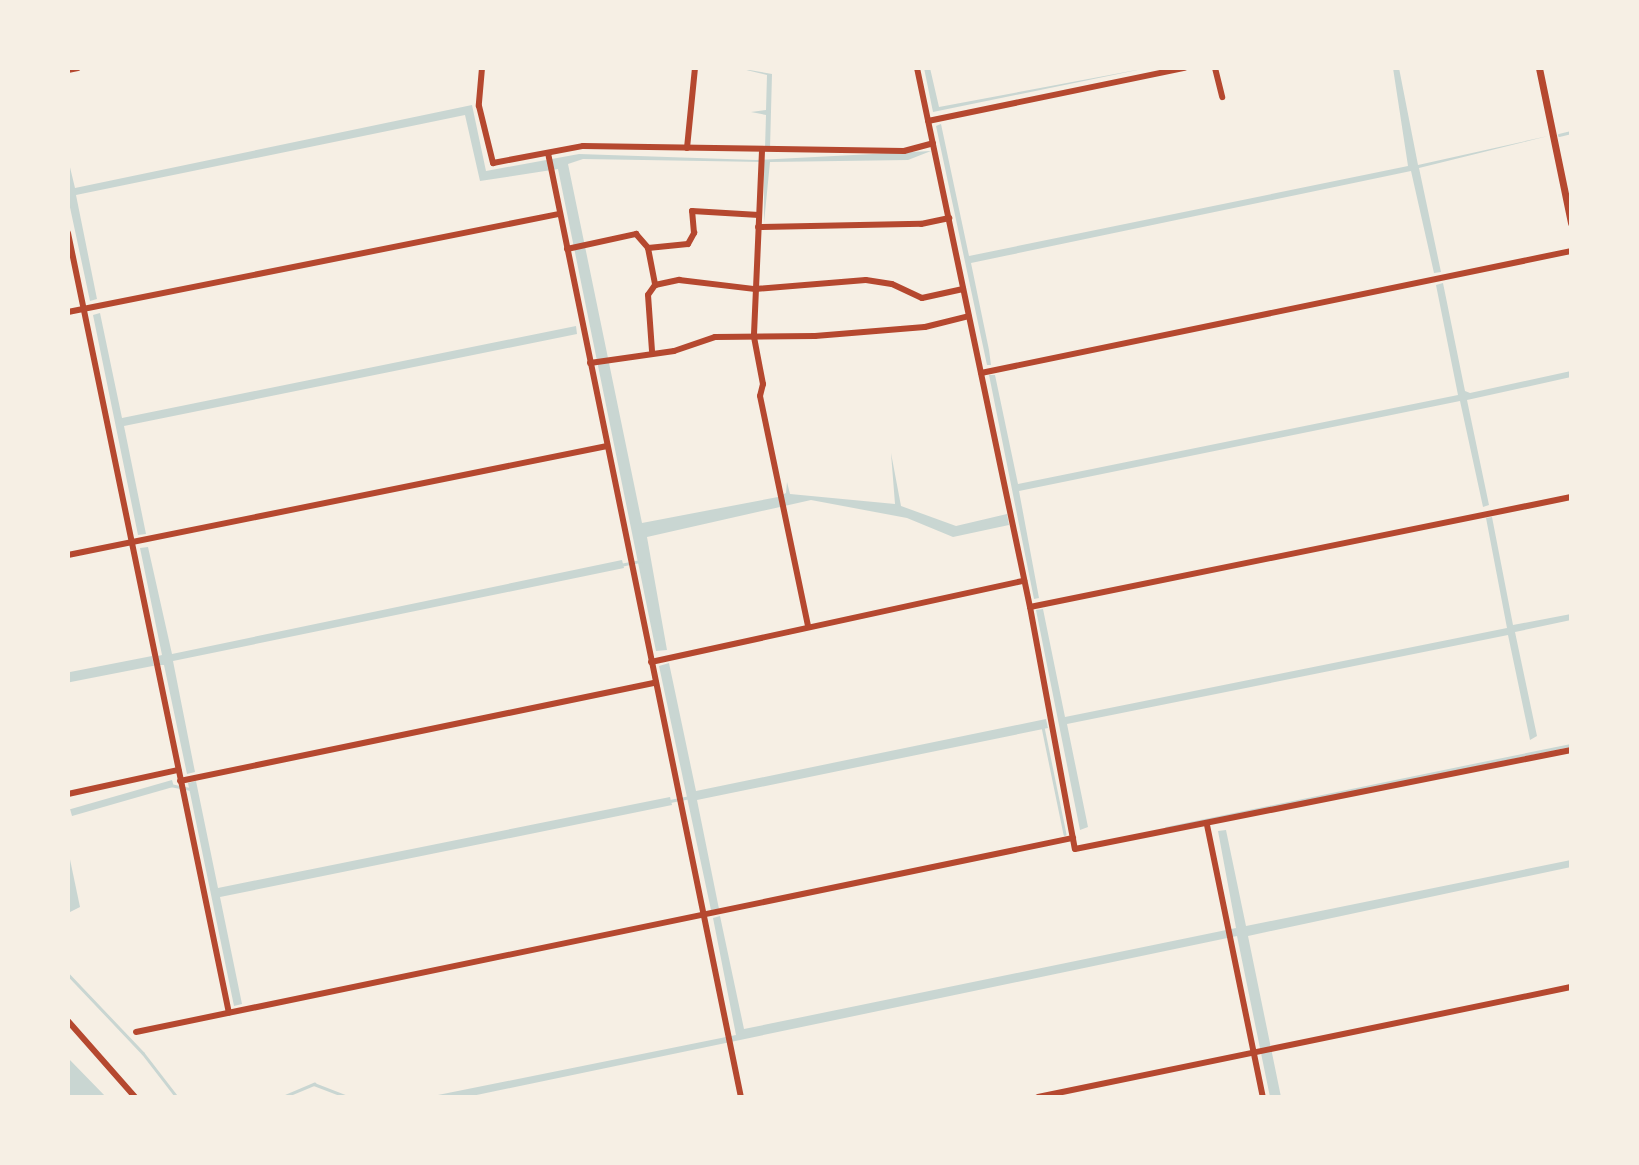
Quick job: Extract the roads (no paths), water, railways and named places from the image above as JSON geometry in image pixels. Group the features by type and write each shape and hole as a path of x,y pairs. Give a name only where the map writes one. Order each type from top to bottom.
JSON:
{"street":[{"path":"68,70 78,68"},
{"path":"482,68 479,107 493,163 548,155 583,146 687,148 761,158 904,151 933,144"},
{"path":"687,148 695,68"},
{"path":"917,68 1030,607 1075,849 1208,825 1571,750"},
{"path":"928,121 1185,68"},
{"path":"1215,68 1222,97"},
{"path":"1539,68 1571,223"},
{"path":"548,155 583,328 594,363 607,446 741,1097"},
{"path":"761,158 754,337 763,384 760,396 808,626"},
{"path":"648,248 688,244 694,233 692,211 759,215"},
{"path":"68,312 559,214"},
{"path":"758,227 921,224 949,218"},
{"path":"68,233 229,1013"},
{"path":"567,249 636,234 648,248 655,285"},
{"path":"981,373 1571,251"},
{"path":"652,351 648,295 655,285 679,279 755,289 866,280 892,284 922,298 963,289"},
{"path":"594,363 652,351 674,351 715,337 925,327 969,316"},
{"path":"68,555 607,446"},
{"path":"1030,607 1571,497"},
{"path":"651,662 1024,581"},
{"path":"181,785 191,779 656,682"},
{"path":"68,794 178,770"},
{"path":"1208,825 1263,1097"},
{"path":"136,1032 1073,838"},
{"path":"1038,1097 1571,987"},
{"path":"68,1021 135,1097"}],"waterway":[{"path":"1559,135 1571,132"},
{"path":"620,565 641,561"},
{"path":"1043,727 1065,834"},
{"path":"1166,828 1571,745"},
{"path":"170,785 191,789"},
{"path":"670,801 690,797"},
{"path":"68,974 143,1053 177,1097"},
{"path":"283,1097 314,1084 348,1097"}]}
